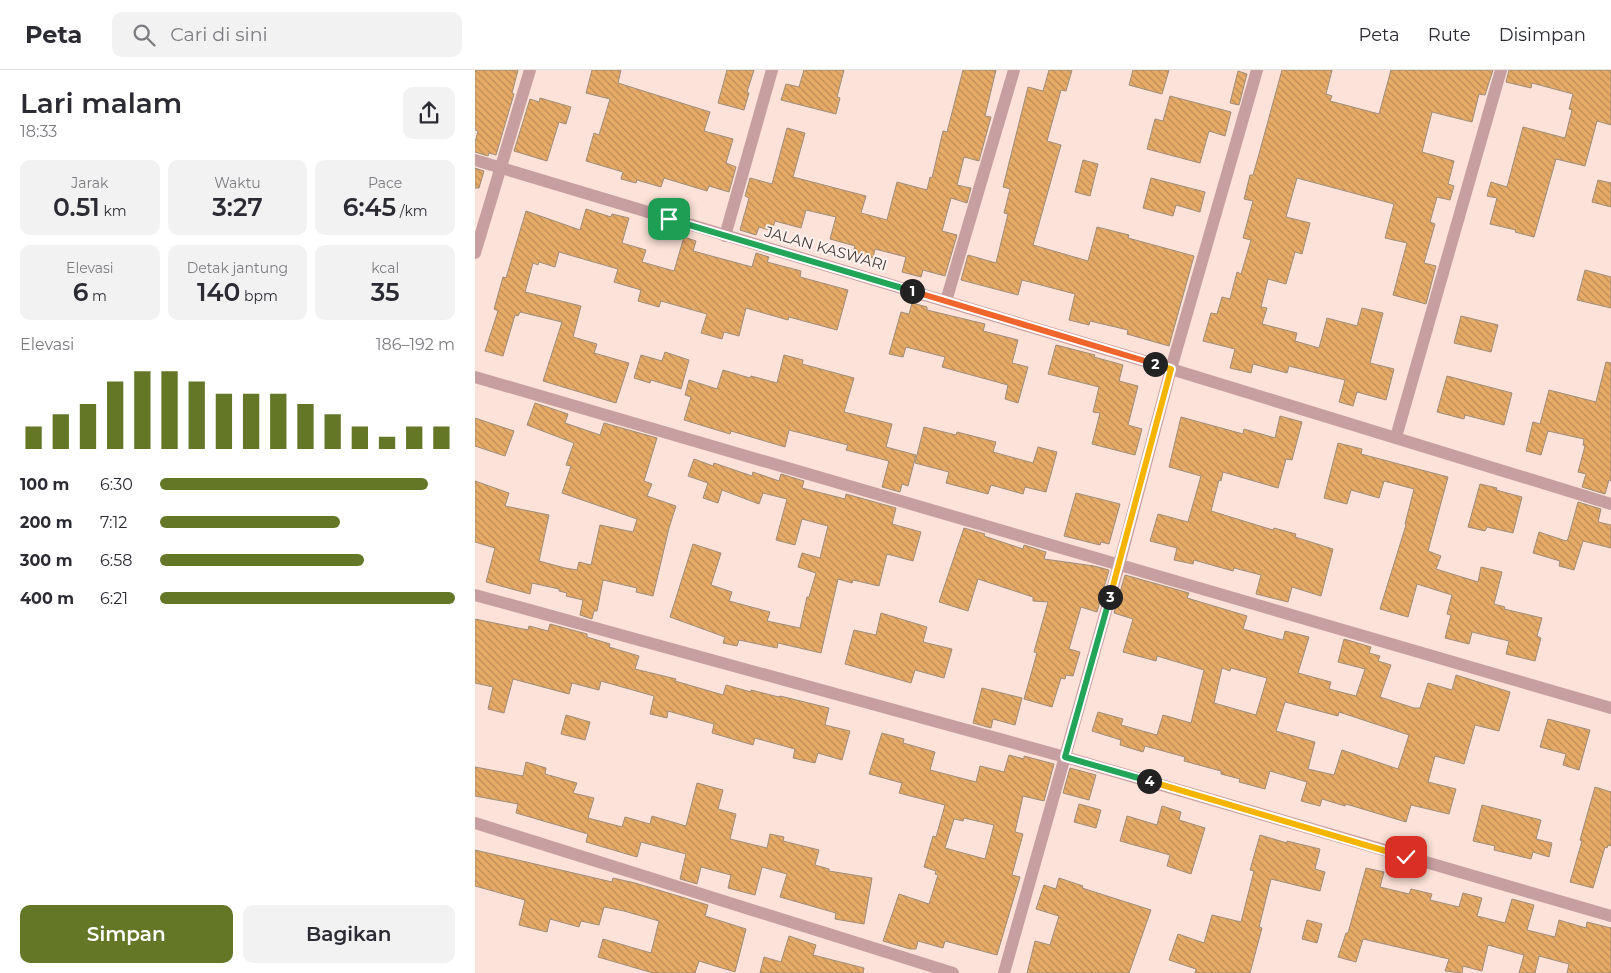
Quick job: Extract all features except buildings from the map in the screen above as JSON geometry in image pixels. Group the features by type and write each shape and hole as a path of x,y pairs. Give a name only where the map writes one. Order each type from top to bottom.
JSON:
{"street":[{"path":"475,253 530,70"},
{"path":"725,236 772,70"},
{"path":"945,301 1014,70"},
{"path":"1004,973 1119,565 1171,369 1257,70"},
{"path":"1396,437 1501,70"},
{"name":"JALAN KASWARI","path":"475,160 1396,437 1611,504"},
{"path":"475,377 1611,708"},
{"path":"475,595 1065,757 1611,916"},
{"path":"475,822 953,973"}],"route":[{"path":"669,219 1171,369 1065,757 1406,857"}]}
